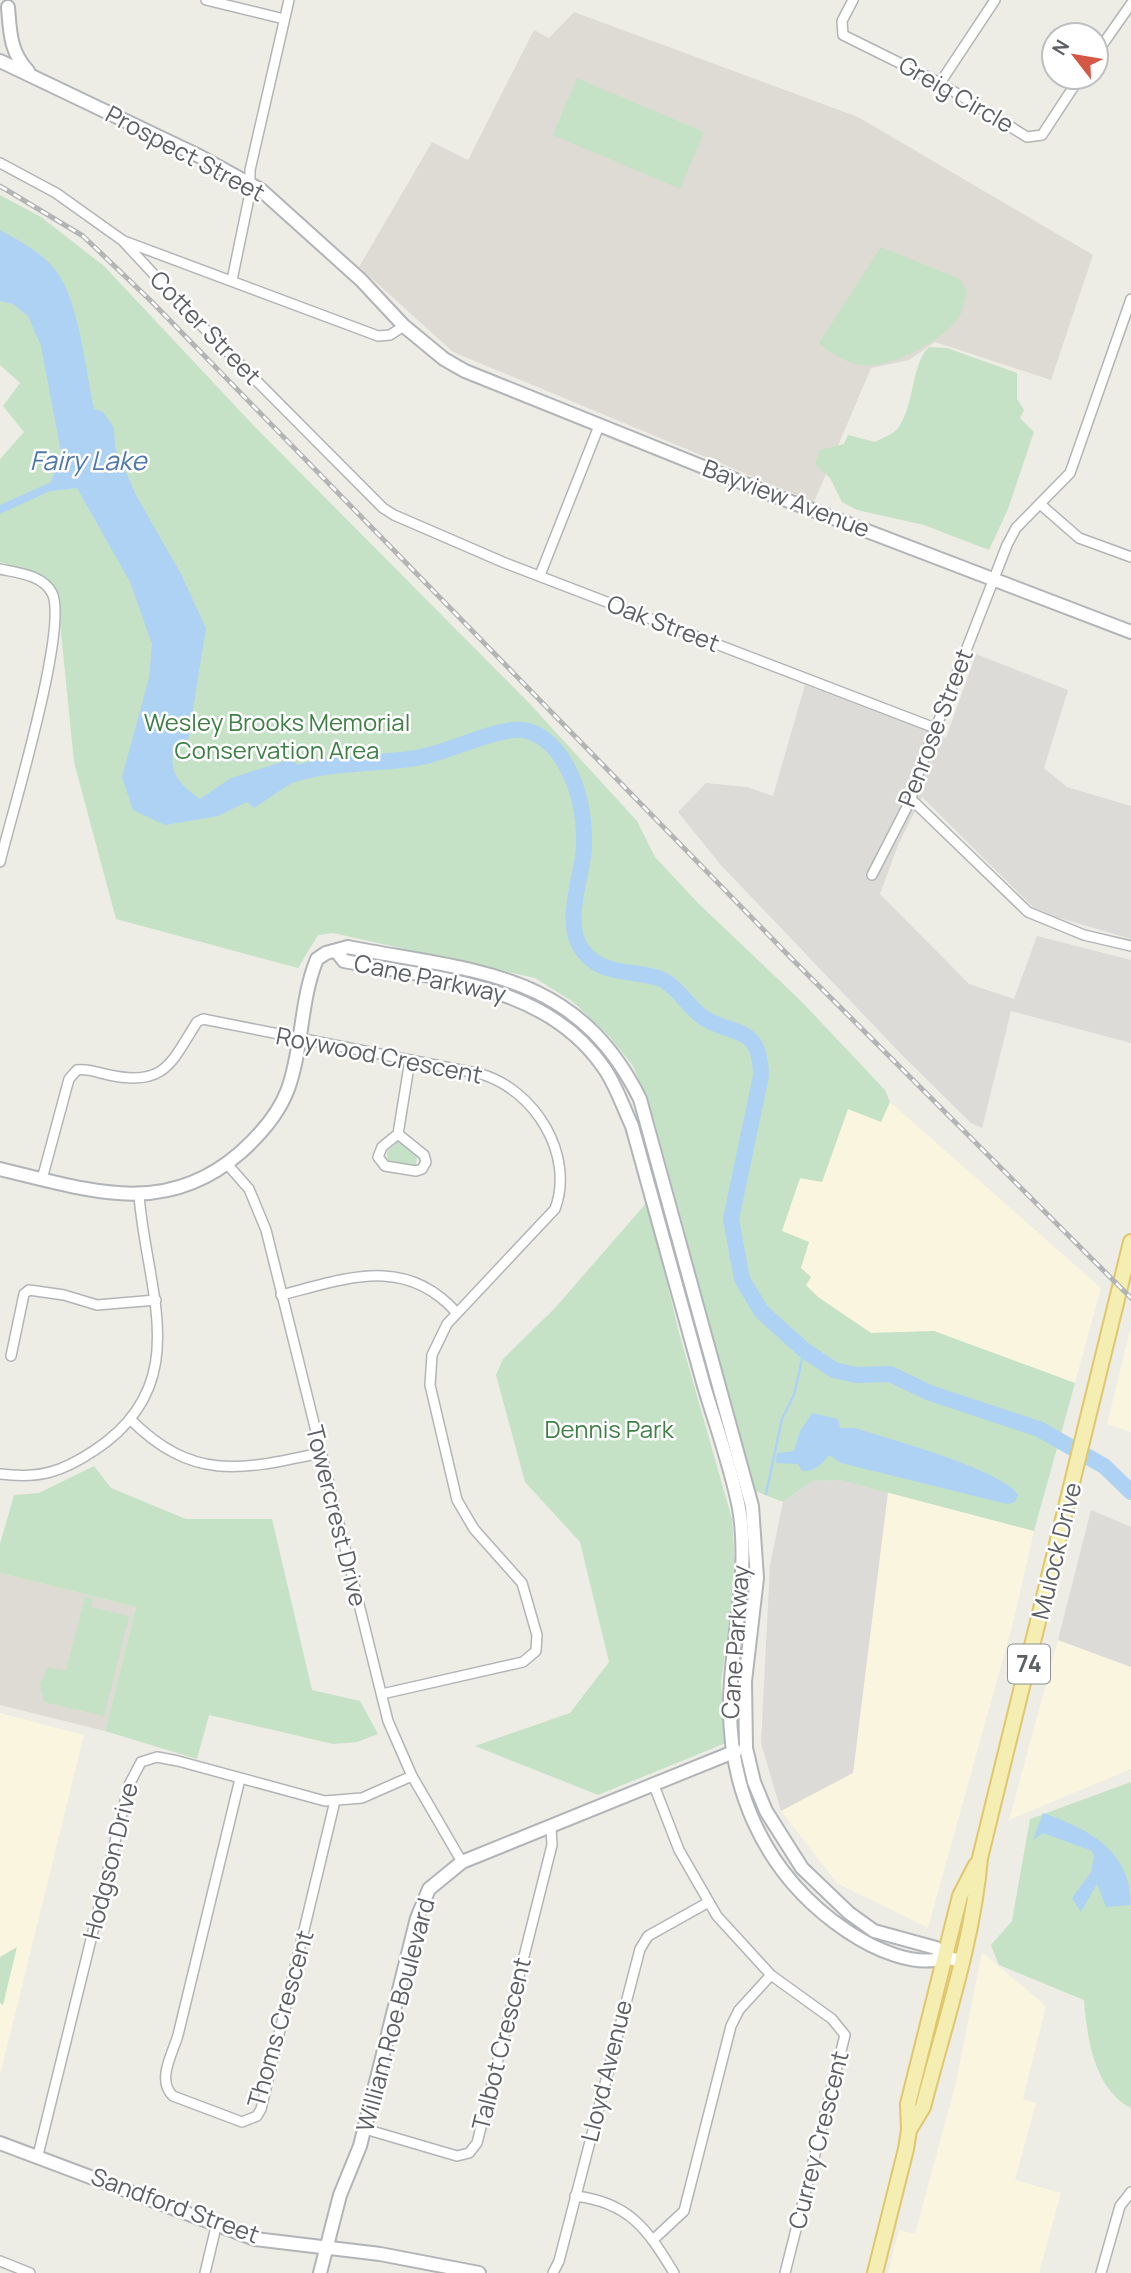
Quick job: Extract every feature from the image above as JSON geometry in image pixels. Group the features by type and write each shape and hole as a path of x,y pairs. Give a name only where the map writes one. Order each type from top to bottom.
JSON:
{"main road":[{"path":"0,22 10,3"},
{"path":"10,3 12,48 17,60 30,74"},
{"name":"Prospect Street","path":"0,61 249,183 319,241 404,326 444,359"},
{"name":"Bayview Avenue","path":"444,359 465,371 599,426 1131,632"},
{"name":"Cane Parkway","path":"945,1957 933,1962 866,1944 826,1917 788,1878 765,1846 745,1804 731,1752 731,1682 744,1580 739,1508 632,1126 606,1070 587,1046 539,1008 513,996 344,961 337,952 348,947 508,979 545,995 576,1015 624,1068 640,1099 752,1506 757,1578 745,1681 746,1748 754,1782 766,1811 802,1868 849,1913 874,1931 936,1948 945,1957 961,1961"},
{"path":"0,1169 96,1193 139,1195 176,1190 227,1164 266,1126 279,1105 297,1060 314,967 321,956 337,952"},
{"name":"Mulock Drive","path":"909,2130 923,2107 976,1903 980,1858 1131,1242"},
{"name":"William Roe Boulevard","path":"320,2273 340,2195 354,2169 424,1897 435,1882 462,1862 653,1783 746,1748"},
{"name":"Mulock Drive","path":"875,2273 909,2130 908,2104 960,1896 980,1858"},
{"name":"Sandford Street","path":"0,2143 38,2155 216,2227 255,2239 434,2263 479,2273"}],"street":[{"path":"206,0 284,19"},
{"path":"232,280 250,193 249,183 289,0"},
{"name":"Greig Circle","path":"853,0 842,21 843,36 940,83 1027,137 1034,137 1048,128 1071,91"},
{"path":"940,83 995,0"},
{"path":"1110,34 1131,4"},
{"name":"Cotter Street","path":"0,163 56,192 122,240 199,323 383,508 394,514"},
{"path":"122,240 377,336 390,335 404,326"},
{"name":"Penrose Street","path":"872,875 911,799 935,728 1016,528 1070,473 1131,299"},
{"path":"1121,326 1131,330"},
{"path":"540,575 599,426"},
{"path":"1041,504 1079,538 1131,557"},
{"name":"Oak Street","path":"394,514 540,575 935,728"},
{"path":"0,569 43,582 52,592 56,606 53,645 0,863"},
{"path":"911,799 1028,912 1084,935 1131,946"},
{"name":"Roywood Crescent","path":"42,1179 69,1079 76,1070 130,1079 154,1076 176,1058 197,1022 203,1019 490,1077 514,1090 533,1108 545,1126 560,1168 561,1193 550,1218 457,1313 441,1334 432,1355 433,1400 461,1510 517,1574 537,1643 533,1656 523,1662 382,1694"},
{"path":"398,1134 424,1155 426,1162 422,1169 413,1171 380,1163 379,1153 382,1147 398,1134 410,1060"},
{"name":"Towercrest Drive","path":"227,1164 249,1189 259,1211 392,1732 412,1776 462,1862"},
{"path":"0,1474 34,1476 59,1469 104,1444 130,1419 156,1369 160,1335 139,1195"},
{"path":"281,1295 360,1275 392,1275 432,1291 457,1313"},
{"path":"10,1356 23,1294 29,1290 97,1304 156,1300"},
{"path":"130,1419 151,1440 185,1458 219,1468 270,1464 320,1452"},
{"name":"Hodgson Drive","path":"38,2155 134,1772 141,1762 157,1757 335,1801 372,1795 412,1776"},
{"name":"Thoms Crescent","path":"240,1779 178,2035 167,2063 166,2081 173,2096 242,2122 257,2116 261,2109 335,1801"},
{"name":"Currey Crescent","path":"653,1783 679,1850 707,1903 734,1938 771,1975 832,2019 845,2035 785,2273"},
{"name":"Talbot Crescent","path":"365,2129 457,2156 469,2153 477,2143 552,1845 551,1827"},
{"path":"765,1846 782,1835"},
{"name":"Lloyd Avenue","path":"553,2273 640,1949 648,1936 707,1903"},
{"path":"654,2239 684,2211 731,2026 739,2010 771,1975"},
{"path":"1101,2273 1120,2206 1131,2192"},
{"path":"575,2196 610,2204 628,2213 654,2239 674,2273"},
{"path":"205,2273 216,2227"},
{"path":"0,2261 30,2273"}],"shaded area":[{"path":"574,12 858,117 1093,255 1051,380 935,342 909,360 871,368 814,502 453,352 359,267 432,142 468,160 534,30 549,38"},
{"path":"976,654 1068,690 1044,768 1067,787 1131,806 1131,939 1053,916 1033,907 922,797 898,845 880,894 969,984 1014,999 1037,936 1131,960 1131,1043 1011,1011 982,1128 971,1123 901,1054 720,864 678,812 706,783 747,787 773,796 805,685 946,738"},
{"path":"890,1102 1101,1288 1075,1383 934,1331 871,1333 818,1297 806,1285 781,1231 800,1178 822,1182 848,1109 881,1121"},
{"path":"1131,1330 1131,1432 1107,1424"},
{"path":"840,1480 888,1492 853,1773 781,1811 761,1743 770,1565 783,1502 813,1481"},
{"path":"888,1492 1034,1531 1013,1623 928,1928 837,1883 781,1811 853,1772"},
{"path":"1091,1510 1131,1527 1131,1667 1058,1640"},
{"path":"0,1573 136,1607 105,1731 0,1705"},
{"path":"1058,1640 1131,1667 1131,1769 1009,1820"},
{"path":"0,1713 84,1735 0,2075"},
{"path":"982,1952 1046,2006 1023,2099 1036,2103 1015,2180 1061,2193 1039,2273 888,2273 899,2230 915,2234 956,2082"}],"green space":[{"path":"577,78 704,132 680,189 553,135"},
{"name":"Wesley Brooks Memorial Conservation Area","path":"0,195 41,217 104,266 255,427 530,704 637,821 655,857 699,904 801,1001 885,1090 890,1102 881,1122 848,1109 822,1182 800,1178 782,1231 809,1242 801,1268 811,1277 806,1285 818,1297 871,1333 934,1331 1075,1383 1034,1531 840,1480 813,1481 783,1502 755,1491 654,1119 633,1066 609,1036 573,1002 535,978 333,933 318,935 298,968 116,919 74,762 57,593 39,575 0,562 0,459 24,432 3,406 20,383 0,365"},
{"path":"881,247 960,279 967,291 959,317 928,344 887,363 856,364 839,357 819,343"},
{"path":"929,347 947,348 1017,373 1017,399 1024,410 1020,418 1034,432 1008,509 989,550 924,525 857,510 842,502 830,478 815,464 820,450 844,444 848,435 875,442 896,430 907,408 919,364"},
{"path":"399,1141 417,1156 416,1165 392,1163 387,1159 387,1152"},
{"name":"Dennis Park","path":"648,1201 678,1329 732,1519 736,1581 721,1682 726,1743 598,1795 475,1746 570,1713 609,1662 580,1542 525,1482 496,1375 503,1359 555,1308"},
{"path":"94,1466 111,1488 186,1519 272,1519 312,1690 360,1701 378,1734 357,1742 333,1744 209,1715 197,1759 105,1731 136,1607 0,1573 0,1544 14,1495 39,1493"},
{"path":"85,1597 93,1599 91,1607 129,1616 104,1716 44,1702 40,1684 48,1667 66,1671"},
{"path":"1131,1782 1131,2108 1108,2088 1101,2075 1090,2046 1084,2000 999,1965 991,1945 1012,1921 1030,1819"},
{"path":"17,1947 3,2005 0,2003 0,1957"}],"water":[{"name":"Fairy Lake","path":"0,230 45,259 65,285 85,357 94,409 103,412 114,428 115,447 136,495 181,574 206,628 188,741 173,754 176,774 183,785 200,799 231,778 291,759 304,770 293,782 254,808 247,802 218,816 165,825 133,810 122,777 149,678 152,644 130,582 77,488 50,491 0,514 0,505 51,482 61,452 41,346 28,316 13,304 0,301"},
{"path":"812,1413 838,1419 840,1428 855,1428 968,1465 1008,1485 1018,1495 1015,1502 1007,1504 841,1463 829,1455 818,1467 807,1471 802,1471 798,1464 776,1463 777,1453 794,1451 800,1431"},
{"path":"1043,1813 1076,1826 1104,1844 1124,1870 1131,1905 1106,1907 1097,1884 1081,1912 1072,1898 1091,1872 1094,1856 1092,1851 1043,1833 1033,1840"}],"waterway":[{"path":"285,777 317,768 428,756 485,736 512,730 529,731 545,740 558,752 567,767 582,812 584,848 575,901 574,928 583,951 609,969 651,976 667,982 704,1018 743,1034 756,1047 761,1076 731,1219 742,1279 761,1311 804,1350 834,1370 856,1375 890,1374 930,1393 1039,1429 1104,1466 1131,1492"},
{"path":"766,1494 782,1419 794,1395 804,1350"}],"railway":[{"path":"0,186 83,236 152,302 791,958 1131,1298"}]}
